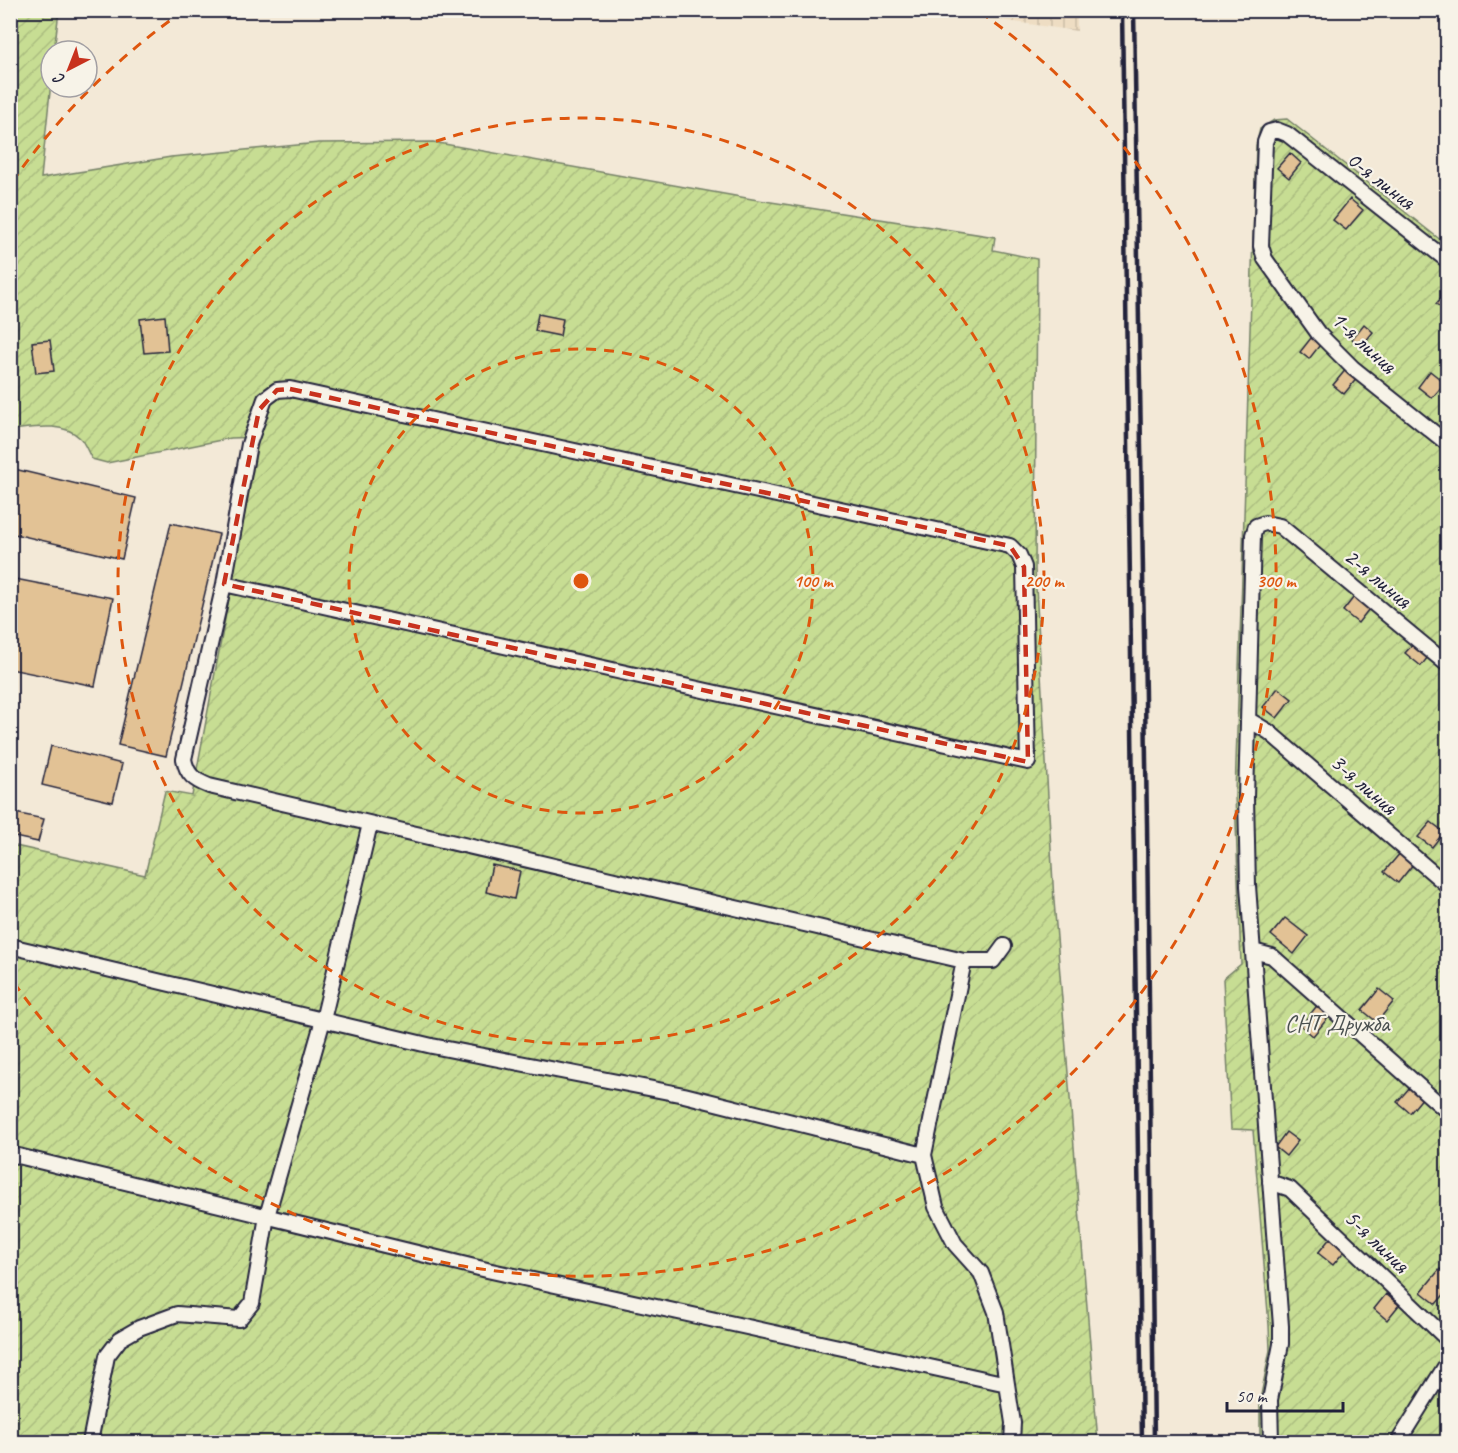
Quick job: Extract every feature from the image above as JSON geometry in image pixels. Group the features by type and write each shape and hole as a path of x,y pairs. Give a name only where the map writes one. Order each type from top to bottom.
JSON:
{"street":[{"name":"1-я линия","path":"1287,134 1277,130 1269,132 1265,142 1262,246 1265,259 1318,333 1353,368 1448,444"},
{"name":"0-я линия","path":"1287,134 1448,261"},
{"path":"224,584 1028,762 1024,567 1019,555 1010,546 290,389 277,390 265,399 249,444 224,584 184,759 186,771 194,780 209,786 964,961 993,961 1004,946"},
{"name":"2-я линия","path":"1249,720 1253,535 1256,526 1265,523 1280,526 1448,665"},
{"name":"3-я линия","path":"1249,720 1269,732 1448,886"},
{"path":"1249,720 1246,798 1253,951 1281,1326 1281,1344 1270,1400 1271,1443"},
{"path":"90,1443 107,1356 120,1339 139,1328 177,1314 239,1319 252,1303 267,1215 323,1020 370,824"},
{"path":"10,946 432,1046 684,1095 924,1155"},
{"path":"1253,951 1272,956 1448,1112"},
{"path":"964,961 924,1155 936,1207 955,1244 981,1273 996,1312 1013,1423 1012,1443"},
{"path":"10,1154 487,1270 1007,1384"},
{"name":"5-я линия","path":"1270,1182 1290,1189 1448,1340"},
{"path":"1398,1443 1448,1362"}],"highlighted area":[{"path":"290,389 1010,546 1024,567 1028,762 224,584 259,410 277,390"}],"shaded area":[{"path":"939,11 1077,11 1077,31"}],"green space":[{"path":"11,11 59,11 56,39 39,39 39,99 49,99 41,178 171,157 319,143 433,142 752,199 995,237 993,250 1037,259 1035,570 1054,901 1098,1442 11,1442 11,845 145,875 165,791 192,796 259,437 231,438 107,463 92,459 80,438 65,429 38,427 11,430"},
{"name":"СНТ Дружба","path":"1287,119 1447,245 1447,1442 1260,1442 1260,1400 1270,1350 1269,1325 1253,1130 1231,1129 1223,979 1241,964 1235,794 1256,145 1260,129 1274,120"}],"building":[{"path":"1290,153 1301,163 1289,178 1277,168"},
{"path":"1350,199 1363,210 1346,230 1333,220"},
{"path":"1448,290 1448,313 1436,304"},
{"path":"538,314 563,319 560,336 535,331"},
{"path":"165,316 168,351 144,353 140,319"},
{"path":"1364,324 1373,332 1361,347 1352,339"},
{"path":"1311,338 1320,345 1309,359 1300,352"},
{"path":"50,340 54,371 36,373 32,342"},
{"path":"1347,368 1358,377 1344,394 1333,385"},
{"path":"1430,371 1445,383 1432,398 1418,387"},
{"path":"10,468 136,498 122,559 10,533"},
{"path":"171,523 219,534 166,756 118,745"},
{"path":"10,578 113,598 95,686 10,669"},
{"path":"1357,593 1372,605 1358,623 1343,611"},
{"path":"1416,641 1431,653 1421,666 1405,653"},
{"path":"1278,688 1292,699 1277,718 1263,707"},
{"path":"51,746 122,764 113,802 42,785"},
{"path":"10,812 44,819 38,842 10,836"},
{"path":"1431,822 1444,832 1432,847 1418,837"},
{"path":"1401,852 1414,863 1398,883 1384,872"},
{"path":"492,865 520,871 514,899 486,892"},
{"path":"1285,918 1308,936 1294,954 1271,935"},
{"path":"1379,989 1394,1001 1377,1022 1362,1010"},
{"path":"1319,1003 1332,1013 1313,1036 1301,1026"},
{"path":"1411,1086 1424,1096 1410,1113 1397,1102"},
{"path":"1286,1132 1298,1141 1286,1156 1275,1147"},
{"path":"1331,1237 1346,1249 1333,1265 1318,1253"},
{"path":"1440,1269 1448,1275 1448,1290 1436,1304 1421,1292"},
{"path":"1386,1294 1399,1305 1387,1320 1374,1309"}],"railway":[{"path":"1122,10 1142,1442"},
{"path":"1134,10 1154,1442"}]}
